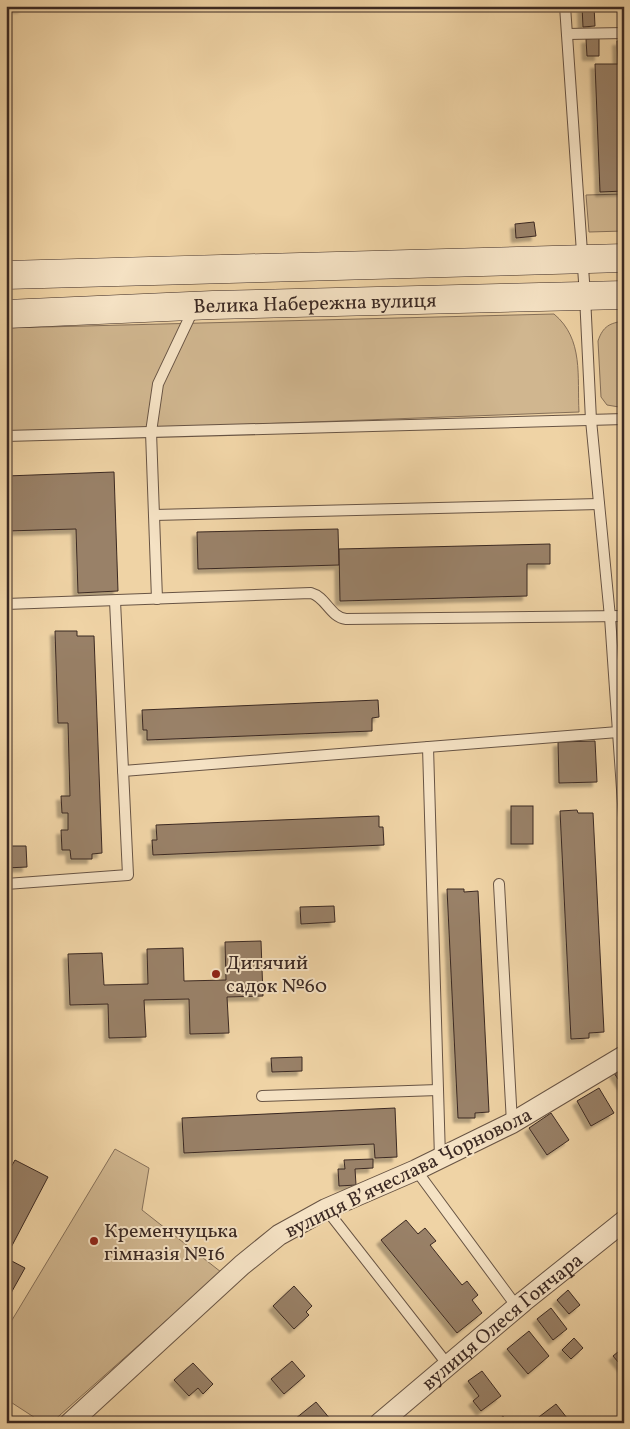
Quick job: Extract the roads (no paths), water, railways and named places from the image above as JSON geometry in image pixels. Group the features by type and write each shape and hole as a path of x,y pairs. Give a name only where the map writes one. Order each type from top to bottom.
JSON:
{"street":[{"name":"Велика Набережна вулиця","path":"6,275 624,258"},
{"name":"Велика Набережна вулиця","path":"6,314 195,306 624,295"},
{"name":"вулиця Вʼячеслава Чорновола","path":"70,1423 242,1265 279,1235 326,1209 416,1170 512,1123 624,1056"},
{"name":"вулиця Олеся Гончара","path":"380,1423 517,1307 624,1221"}],"lane":[{"path":"565,6 585,296 590,420 610,617 624,818"},
{"path":"567,34 624,33"},
{"path":"157,599 151,432 158,384 195,306"},
{"path":"6,436 624,419"},
{"path":"154,515 599,504"},
{"path":"6,604 312,593 319,597 336,615 346,619 624,616"},
{"path":"6,884 128,875 115,601"},
{"path":"123,771 618,732"},
{"path":"428,747 440,1158"},
{"path":"499,884 512,1123"},
{"path":"262,1096 438,1090"},
{"path":"416,1170 517,1307"},
{"path":"326,1209 448,1365"}],"place":[{"name":"Дитячий садок №60","path":"216,974"},
{"name":"Кременчуцька гімназія №16","path":"94,1241"}]}
